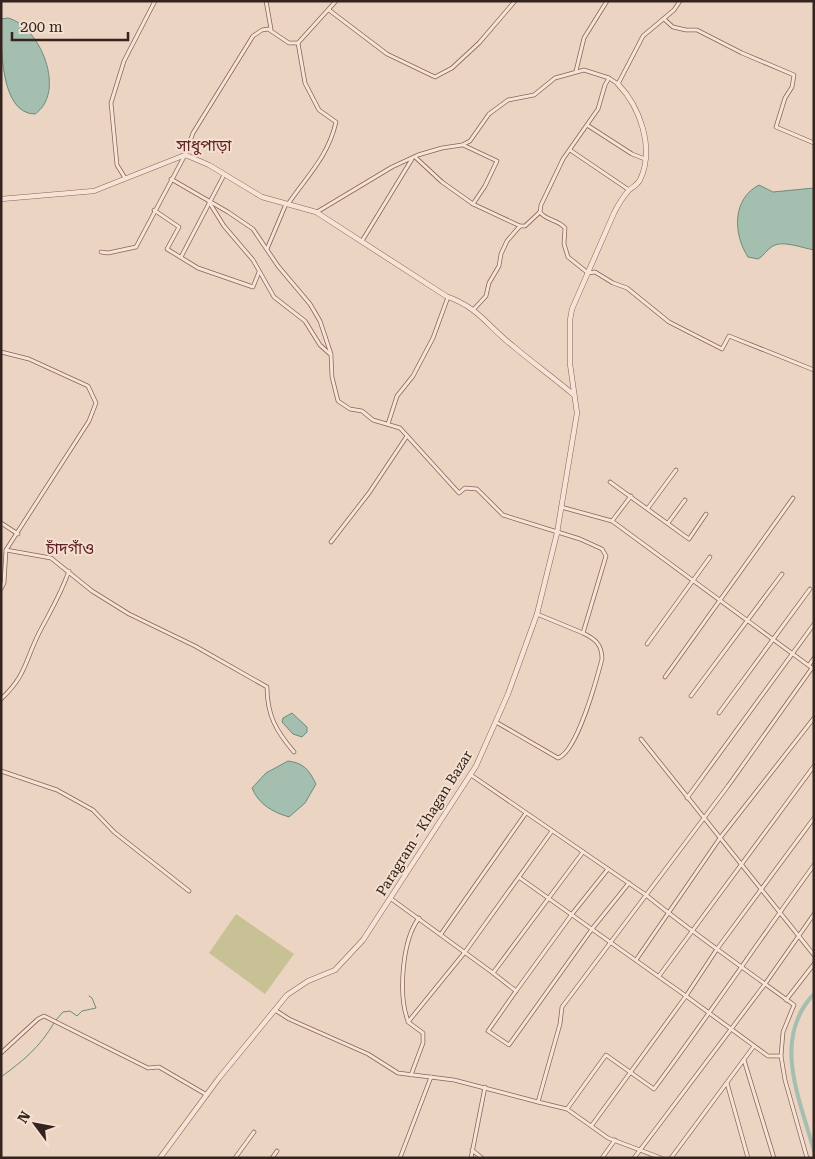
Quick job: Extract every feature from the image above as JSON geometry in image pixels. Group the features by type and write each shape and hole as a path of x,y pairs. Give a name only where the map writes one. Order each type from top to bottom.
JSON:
{"street":[{"path":"125,178 117,165 112,103 124,61 155,1"},
{"path":"266,1 271,30"},
{"path":"101,252 108,254 136,247 185,154 193,133 218,95 248,43 262,30 271,30 289,43 298,43 336,1"},
{"path":"329,10 387,54 435,77 452,68 479,43 515,1"},
{"path":"576,71 584,38 606,1"},
{"path":"618,84 643,36 664,19 680,1"},
{"path":"664,19 673,27 697,30 742,54 794,75 792,87 785,98 776,127 814,143"},
{"path":"267,249 287,204 311,176 331,142 336,122 319,110 305,83 298,43"},
{"path":"316,212 392,167 442,148 463,145 470,141 489,114 508,100 534,95 555,78 576,71 584,70 609,78 618,84 637,108 644,140 645,159 632,154 587,125"},
{"path":"414,158 473,204 520,226 525,226 540,212 542,203 559,167 598,109 605,84 609,78"},
{"path":"463,145 496,161 485,186 473,204"},
{"path":"570,150 629,190"},
{"path":"1,198 94,191 185,154 209,165 262,197 316,212 448,297 474,309 512,346 574,395"},
{"path":"362,241 414,158"},
{"name":"Paragram - Khagan Bazar","path":"160,1158 207,1095 287,995 308,981 335,970 344,963 363,940 471,775 508,694 537,614 557,534 576,421 570,364 570,320 574,303 614,212 629,190 640,179 645,159"},
{"path":"181,257 208,202 224,175"},
{"path":"171,179 228,212 252,229 310,304 320,321 331,355 332,377 338,401 350,409 362,411 373,420 400,428 459,493 465,488 476,489 503,516 599,546 606,556 583,634"},
{"path":"208,202 259,271 274,297 304,321 320,345 331,355"},
{"path":"154,210 180,227 167,249 198,268 253,287 259,271"},
{"path":"540,212 543,216 561,224 566,232 564,244 568,257 588,272 595,272 613,283 627,288 669,322 722,349 729,336 814,370"},
{"path":"474,309 486,296 489,283 499,266 504,248 520,226"},
{"path":"388,424 397,396 414,376 433,338 448,297"},
{"path":"1,352 29,359 88,386 96,403 89,421 6,550 4,583 1,589"},
{"path":"331,542 369,493 407,436"},
{"path":"648,508 676,470"},
{"path":"610,482 689,538 706,514"},
{"path":"612,522 631,496"},
{"path":"665,677 793,498"},
{"path":"668,523 685,500"},
{"path":"561,507 612,522 811,667"},
{"path":"1,523 18,534"},
{"path":"6,550 52,558 92,591 129,614 195,646 267,687 269,714 273,725 294,752"},
{"path":"647,644 710,557"},
{"path":"1,699 16,685 22,674 38,634 59,599 69,571"},
{"path":"691,696 782,574"},
{"path":"719,713 810,589"},
{"path":"495,721 558,758 562,757 584,718 602,659 602,652 597,640 537,614"},
{"path":"687,798 814,624"},
{"path":"538,1102 560,1024 562,1007 704,819 811,667 814,658"},
{"path":"636,960 720,838 814,718"},
{"path":"641,739 779,914 814,955"},
{"path":"659,976 814,766"},
{"path":"1,771 57,790 93,810 114,832 189,891"},
{"path":"471,775 646,895 669,914 794,1005 783,1032 782,1056 785,1080 807,1158"},
{"path":"441,934 526,813"},
{"path":"592,1125 686,996 717,949 814,818"},
{"path":"408,1022 466,952 552,831"},
{"path":"493,973 583,852"},
{"path":"566,1109 606,1054 654,1089 710,1014 741,966 814,865"},
{"path":"608,869 572,914 488,1031 509,1045 592,929 629,883"},
{"path":"520,878 768,1056 782,1056"},
{"path":"390,898 466,952 516,991"},
{"path":"634,1158 765,984 814,914"},
{"path":"411,1075 422,1043 423,1033 408,1022 403,1001 403,979 411,928 419,918"},
{"path":"786,1000 814,964"},
{"path":"274,1010 289,1019 368,1054 398,1073 431,1076 566,1109 592,1125 608,1138 661,1158"},
{"path":"1,1053 38,1019 44,1016 148,1068 159,1067 207,1095"},
{"path":"671,1158 754,1046"},
{"path":"744,1060 774,1158"},
{"path":"400,1158 431,1076"},
{"path":"727,1083 748,1158"},
{"path":"471,1158 485,1088"},
{"path":"235,1158 254,1132"},
{"path":"602,1158 615,1140"},
{"path":"472,1150 482,1158"},
{"path":"272,1158 278,1151"}],"shaded area":[{"path":"8,18 20,24 30,33 46,61 49,91 44,104 35,114 23,111 15,103 5,77 1,19"},
{"path":"759,185 773,192 814,188 814,250 793,245 777,244 758,259 748,257 740,238 738,218 744,199 750,191"},
{"path":"292,713 307,727 307,732 302,737 293,734 282,722 283,718"},
{"path":"288,761 302,765 316,784 305,803 289,817 267,807 258,799 252,788 266,773"},
{"path":"236,914 294,954 265,994 209,953"}],"waterway":[{"path":"814,994 801,1012 794,1030 791,1050 797,1090 814,1151"},
{"path":"56,1020 63,1012 70,1011 77,1016 82,1011 96,1008 92,998 89,996"},
{"path":"1,1077 17,1065 43,1040 54,1023"}],"district":[{"name":"সাধুপাড়া","path":"204,145"},
{"name":"চাঁদগাঁও","path":"70,548"}]}
